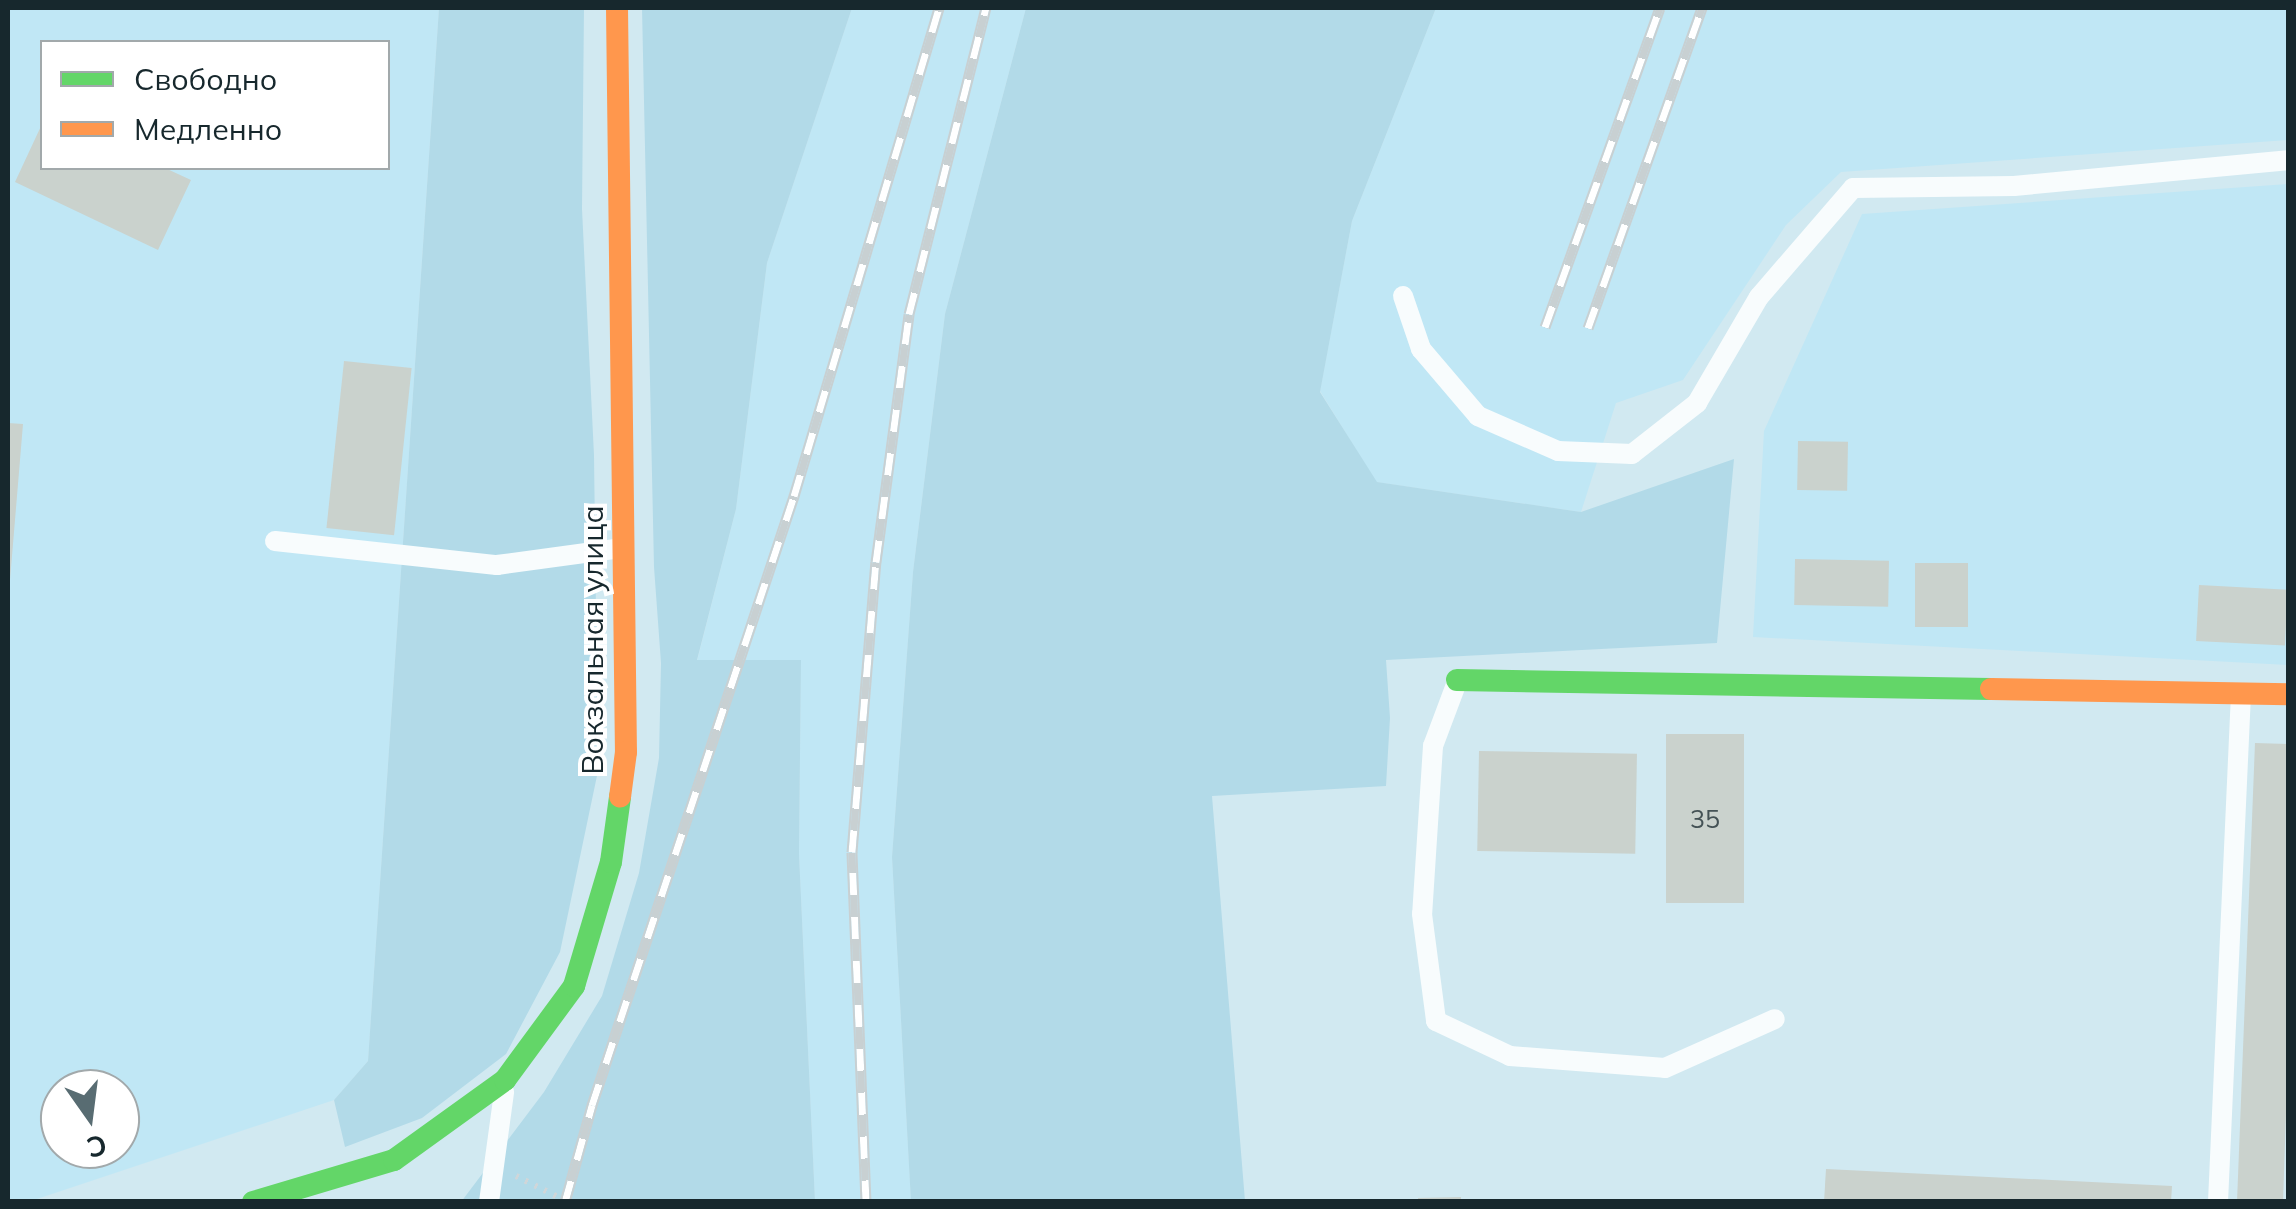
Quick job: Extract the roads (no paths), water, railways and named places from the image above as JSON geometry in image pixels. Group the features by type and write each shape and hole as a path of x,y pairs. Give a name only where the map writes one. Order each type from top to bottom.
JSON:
{"street":[{"name":"Вокзальная улица","path":"253,1202 394,1160 505,1080 574,986 611,862 626,752 617,8"},
{"path":"1458,680 2288,694"}],"lane":[{"path":"1402,296 1421,349 1478,416 1558,451 1632,454 1697,403 1759,297 1853,188 2014,186 2288,160"},
{"path":"275,541 497,564 623,548"},
{"path":"1458,680 1432,746 1422,914 1436,1022 1510,1056 1666,1068 1776,1019"},
{"path":"2218,1202 2241,691"},
{"path":"489,1202 505,1080"}],"railway":[{"path":"565,1202 592,1105 794,496 939,8"},
{"path":"866,1202 852,852 876,562 909,314 986,8"},
{"path":"1545,327 1660,8"},
{"path":"1588,328 1702,8"}]}
